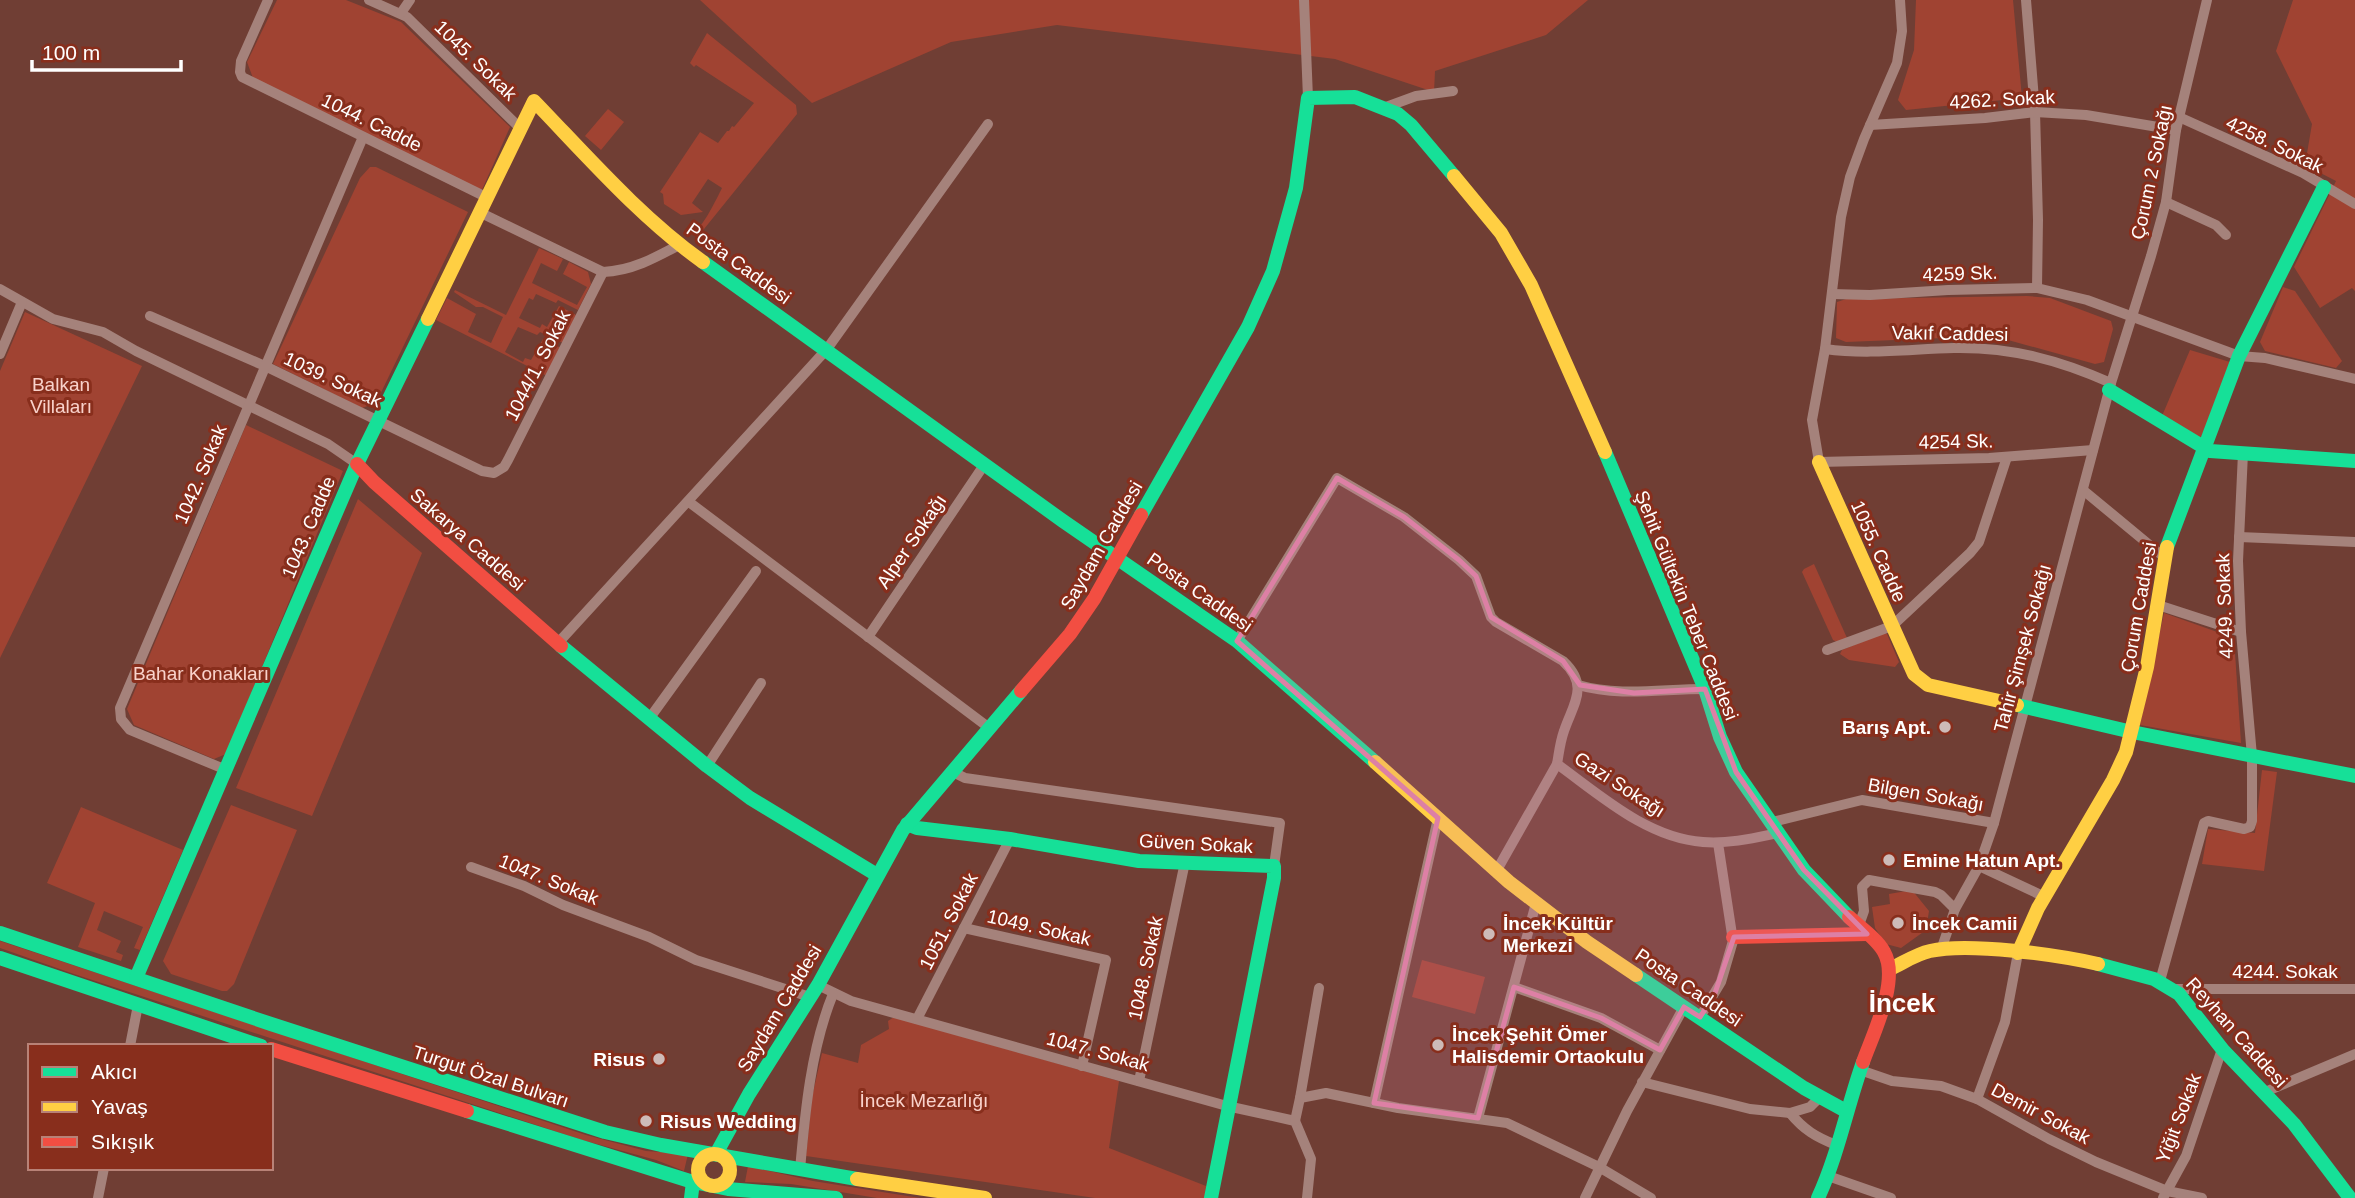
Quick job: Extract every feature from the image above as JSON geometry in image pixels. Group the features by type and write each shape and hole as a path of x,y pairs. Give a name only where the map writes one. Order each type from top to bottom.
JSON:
{"street":[{"name":"1044. Cadde","path":"268,0 241,61 242,77 486,197"},
{"name":"1045. Sokak","path":"369,0 401,13 520,128"},
{"path":"401,13 410,0"},
{"name":"Saydam Caddesi","path":"716,1154 749,1094 814,991 907,824 1070,634 1094,599 1248,327 1276,268 1301,170 1308,98 1304,0"},
{"name":"1055. Cadde","path":"1900,0 1902,31 1899,55 1870,125 1846,194 1825,349 1812,420 1819,462 1914,674 1928,685 2132,733 2355,776"},
{"path":"2026,0 2035,112 2037,288"},
{"name":"Çorum 2 Sokağı","path":"2110,386 2166,202 2176,130 2207,0"},
{"path":"1386,107 1416,96 1453,91"},
{"name":"Şehit Gültekin Teber Caddesi","path":"1308,98 1355,97 1386,107 1411,124 1501,233 1531,285 1652,561 1736,772 1804,870 1885,953 1890,969"},
{"name":"1043. Cadde","path":"136,978 357,464 534,101"},
{"name":"Posta Caddesi","path":"534,101 632,202 680,245 984,464 1237,641 1497,870 1508,883 1587,942 1820,1097 1846,1111"},
{"name":"4262. Sokak","path":"1870,125 2035,112 2086,115 2176,130"},
{"name":"4258. Sokak","path":"2179,117 2303,173 2355,204"},
{"path":"558,643 827,349 988,124"},
{"name":"1042. Sokak","path":"224,769 130,730 124,725 120,713 363,137"},
{"name":"Çorum Caddesi","path":"2018,953 2045,897 2120,766 2132,733 2147,667 2164,557 2239,356 2324,187"},
{"path":"2166,202 2216,225 2226,235"},
{"path":"479,212 603,272 639,265 680,245"},
{"name":"1044/1. Sokak","path":"499,471 509,460 603,272"},
{"name":"4259 Sk.","path":"1832,294 1870,295 2037,288 2087,300 2239,356 2265,358 2355,379"},
{"name":"Sakarya Caddesi","path":"0,289 61,322 103,332 136,351 328,444 357,464 441,542 558,643 707,766 750,798 877,875"},
{"path":"0,354 22,302"},
{"name":"1039. Sokak","path":"150,316 265,366 482,471 499,471"},
{"name":"Vakıf Caddesi","path":"1825,349 1863,352 1957,348 2007,351 2069,364 2110,386 2206,449 2216,452 2355,461"},
{"name":"Tahir Şimşek Sokağı","path":"1941,950 1955,909 1979,866 1994,823 2110,386"},
{"name":"4254 Sk.","path":"1819,462 2007,457 2094,450"},
{"name":"4249. Sokak","path":"2167,985 2204,823 2208,821 2244,829 2250,827 2252,821 2252,756 2241,632 2239,537 2242,453"},
{"path":"1827,650 1892,626 1979,542 2007,457"},
{"name":"Alper Sokağı","path":"868,637 984,464"},
{"path":"1237,641 1337,478 1404,517 1460,560 1476,576 1491,617 1563,662 1575,674 1578,685 1602,691 1634,693 1705,689"},
{"path":"2083,491 2164,557"},
{"path":"689,502 988,727"},
{"path":"2239,537 2355,542"},
{"path":"649,719 756,571"},
{"path":"2158,605 2241,632"},
{"path":"707,766 761,683"},
{"name":"Gazi Sokağı","path":"1578,685 1577,698 1564,730 1557,764 1614,805 1654,829 1688,841 1718,843 1775,827"},
{"path":"1497,870 1557,764"},
{"path":"951,771 965,778 1280,823 1274,866"},
{"name":"Bilgen Sokağı","path":"1775,827 1862,800 1994,823"},
{"path":"1374,1103 1438,818"},
{"name":"Güven Sokak","path":"907,824 917,828 1010,839 1139,861 1274,866 1274,878 1211,1198"},
{"name":"1051. Sokak","path":"917,1019 1010,839"},
{"path":"1700,1017 1721,982 1733,937 1718,843"},
{"name":"1048. Sokak","path":"1139,1080 1185,862"},
{"path":"1979,866 2045,897"},
{"name":"1047. Sokak","path":"471,867 649,937 696,960 833,994 1227,1106 1296,1121"},
{"path":"1733,937 1863,930 1862,887 1869,880 1935,892 1955,909"},
{"path":"1478,1118 1536,903"},
{"name":"1049. Sokak","path":"964,928 1107,960 1082,1066"},
{"name":"Turgut Özal Bulvarı","path":"0,933 576,1124 627,1138 800,1170 985,1198"},
{"name":"Reyhan Caddesi","path":"1890,969 1924,953 1941,950 2018,953 2112,967 2167,985 2305,1138 2350,1198"},
{"path":"1977,1099 2000,1038 2018,953"},
{"path":"0,958 255,1044"},
{"path":"1818,1198 1828,1176 1846,1111 1885,1001 1890,969"},
{"name":"4244. Sokak","path":"2167,985 2355,989"},
{"path":"1514,987 1601,1018 1660,1050"},
{"path":"1307,1198 1311,1160 1296,1121 1319,988"},
{"name":"Saydam Caddesi","path":"800,1170 814,1066 833,994"},
{"path":"130,1044 138,1005"},
{"path":"1585,1198 1642,1082 1684,1007"},
{"name":"Yiğit Sokak","path":"2165,1195 2186,1156 2222,1049"},
{"path":"273,1050 693,1182 713,1192 730,1189 786,1191 836,1198"},
{"path":"2265,1093 2355,1054"},
{"name":"Demir Sokak","path":"1860,1070 1892,1081 1941,1086 1977,1099 2061,1145 2165,1195 2202,1198"},
{"path":"1642,1082 1750,1110 1790,1113 1810,1107 1820,1097"},
{"path":"1300,1098 1326,1093 1507,1123 1599,1167 1652,1198"},
{"path":"1790,1113 1816,1138 1836,1145"},
{"path":"716,1154 725,1158 730,1173 725,1182 713,1192 701,1180 698,1169 702,1160 716,1154"},
{"path":"98,1198 104,1170"},
{"path":"1828,1176 1891,1198"},
{"path":"691,1198 693,1182"}],"highlighted area":[{"path":"1337,478 1404,517 1459,560 1476,576 1491,617 1563,661 1580,685 1634,693 1705,689 1736,772 1804,870 1867,934 1734,937 1714,996 1700,1017 1684,1007 1660,1050 1601,1018 1514,987 1478,1118 1374,1103 1438,818 1237,641"}],"green space":[{"path":"277,0 346,0 401,22 510,127 481,192 253,78 247,62"},
{"path":"700,0 1588,0 1546,35 1435,71 1434,92 1335,59 1057,25 951,42 812,103"},
{"path":"1916,0 2013,0 2022,98 1906,110 1898,100 1914,50"},
{"path":"2293,0 2355,0 2355,291 2352,288 2320,308 2294,267 2336,181 2305,165 2312,124 2276,51"},
{"path":"707,33 796,105 797,114 700,234 695,231 706,218 722,188 708,179 692,203 703,212 681,215 664,204 663,194 660,192 700,132 718,143 754,103 690,63"},
{"path":"608,109 624,122 601,150 585,136"},
{"path":"370,167 376,167 468,212 376,403 362,408 273,364 360,178"},
{"path":"539,248 563,259 557,271 541,263 532,283 577,305 587,287 563,274 569,262 588,272 591,284 578,310 558,300 556,303 536,294 533,300 529,298 519,318 540,328 542,324 547,327 559,306 576,315 563,343 540,332 537,335 518,327 505,352 523,362 525,358 531,360 543,339 561,348 547,376 436,320 447,298 476,314 468,332 491,343 503,317 483,307 476,307 454,292 455,290 506,315"},
{"path":"2283,287 2295,291 2342,361 2336,368 2265,351 2260,342"},
{"path":"2027,296 2050,298 2111,321 2113,329 2104,362 2095,364 2008,340 1968,337 1846,342 1836,338 1837,302 1846,299"},
{"name":"Balkan Villaları","path":"25,312 142,366 0,658 0,371"},
{"path":"2190,350 2230,362 2201,438 2162,416"},
{"name":"Bahar Konakları","path":"246,425 343,471 226,754 214,759 134,725 127,709"},
{"path":"358,499 422,553 312,816 236,788"},
{"path":"1814,564 1847,638 1837,642 1833,640 1802,572"},
{"path":"2164,613 2234,638 2241,743 2140,725"},
{"path":"1883,633 1887,634 1899,662 1895,667 1849,660 1840,654 1842,650"},
{"path":"2262,770 2277,772 2264,871 2202,864 2208,829 2255,833"},
{"path":"231,805 297,830 234,984 227,991 222,991 171,974 163,961"},
{"path":"81,807 183,850 140,950 134,948 143,927 104,911 97,930 121,941 116,952 123,955 121,961 78,947 95,903 47,883"},
{"path":"1912,890 1929,911 1926,930 1901,948 1886,944 1875,928 1872,907 1890,904 1889,894"},
{"path":"0,941 586,1135 646,1151 688,1154 684,1171 74,974 0,948"},
{"path":"1422,960 1485,977 1475,1014 1412,997"},
{"name":"İncek Mezarlığı","path":"894,1017 1119,1081 1109,1148 1206,1186 1205,1198 1095,1198 806,1156 812,1097 822,1053 858,1063 861,1045 889,1029 888,1021"},
{"path":"748,1166 813,1181 920,1198 877,1198 791,1184 745,1182"}],"traffic: fast":[{"path":"1141,515 1248,327 1273,271 1296,188 1308,98 1355,97 1398,114 1411,125 1454,176"},
{"path":"2167,547 2239,356 2324,187"},
{"path":"703,262 1063,521 1237,641 1375,762"},
{"path":"136,978 357,464 428,319"},
{"path":"2109,390 2210,451 2355,461"},
{"path":"1605,452 1705,689 1720,737 1736,772 1804,870 1849,917"},
{"path":"561,646 750,798 877,875"},
{"path":"716,1154 749,1094 818,985 903,830 1021,691"},
{"path":"2017,705 2132,732 2355,776"},
{"path":"907,824 917,828 1010,839 1139,861 1274,866 1274,878 1211,1198"},
{"path":"0,933 605,1132 661,1145 857,1179"},
{"path":"0,958 255,1044"},
{"path":"2098,964 2154,979 2179,994 2223,1050 2294,1124 2350,1198"},
{"path":"1636,975 1804,1088 1846,1111"},
{"path":"1818,1198 1863,1062"},
{"path":"467,1111 693,1182 728,1189 836,1198"},
{"path":"691,1198 693,1182"}],"traffic: slow":[{"path":"428,319 534,101 636,206 703,262"},
{"path":"1454,176 1501,233 1531,285 1605,452"},
{"path":"1819,462 1914,674 1928,685 2017,705"},
{"path":"2018,953 2038,908 2113,780 2126,752 2147,667 2167,547"},
{"path":"1375,762 1509,882 1587,942 1636,975"},
{"path":"1890,969 1925,952 1967,948 2038,954 2098,964"},
{"path":"714,1154 725,1159 730,1170 725,1181 714,1186 703,1181 698,1170 703,1159 714,1154"},
{"path":"857,1179 985,1198"}],"traffic: jam":[{"path":"357,464 374,482 561,646"},
{"path":"1021,691 1070,634 1094,599 1141,515"},
{"path":"1849,917 1877,943 1888,964 1887,992 1863,1062"},
{"path":"1733,937 1867,934"},
{"path":"273,1050 467,1111"}],"place":[{"name":"Barış Apt.","path":"1945,727"},
{"name":"Emine Hatun Apt.","path":"1889,860"},
{"name":"İncek Camii","path":"1898,923"},
{"name":"İncek Kültür Merkezi","path":"1489,934"},
{"name":"İncek Şehit Ömer Halisdemir Ortaokulu","path":"1438,1045"},
{"name":"Risus","path":"659,1059"},
{"name":"Risus Wedding","path":"646,1121"}],"district":[{"name":"İncek","path":"1902,1003"}]}
